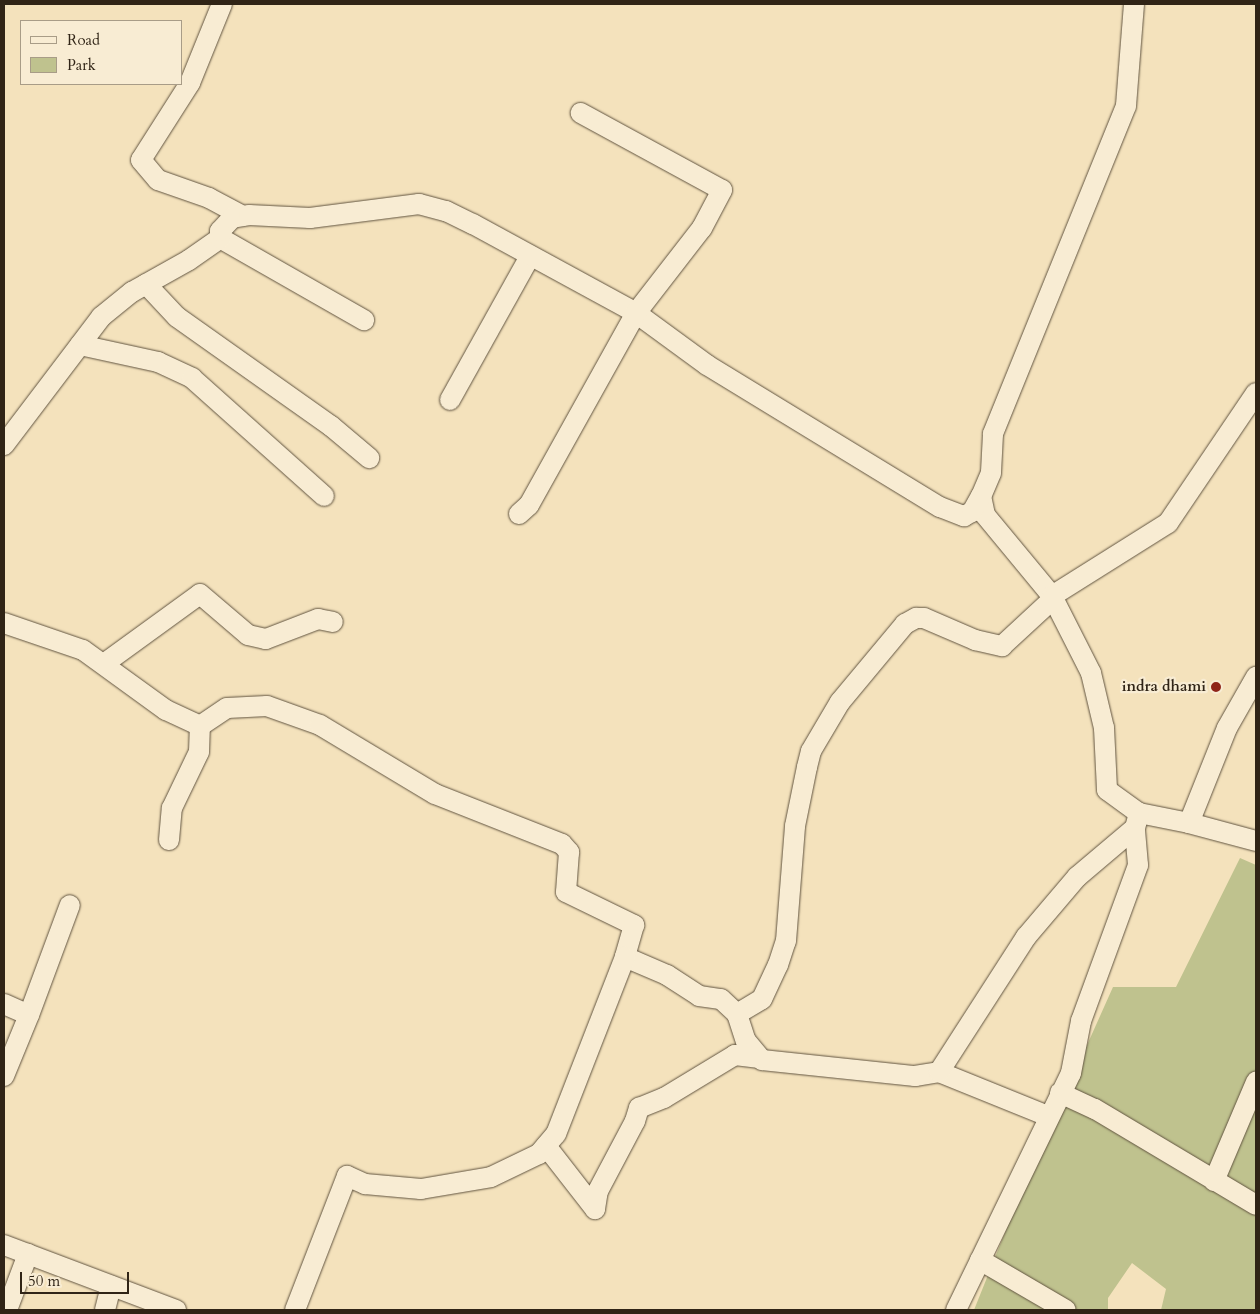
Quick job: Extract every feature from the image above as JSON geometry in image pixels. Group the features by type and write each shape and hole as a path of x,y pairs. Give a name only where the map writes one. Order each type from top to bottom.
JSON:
{"street":[{"path":"222,4 190,83 141,160 158,180 209,198 243,216"},
{"path":"220,238 220,231 232,218 243,216 310,218 419,204 446,211 636,313 707,364 940,508 964,516 972,512 991,473 994,434 1126,106 1134,4"},
{"path":"519,514 530,505 636,313 702,228 722,190 581,113"},
{"path":"4,446 101,317 146,284 189,260 220,238"},
{"path":"220,238 364,320"},
{"path":"450,400 530,256"},
{"path":"146,284 177,317 332,426 369,458"},
{"path":"80,346 158,362 192,378 324,496"},
{"path":"737,1014 762,999 778,965 786,941 795,826 806,767 811,751 840,702 905,624 916,618 924,618 975,640 1002,646 1052,598 1168,523 1256,393"},
{"path":"981,496 985,515 1052,598 1092,673 1104,728 1107,790 1137,820 1189,822 1256,842"},
{"path":"105,663 200,594 248,635 266,639 318,619 333,622"},
{"path":"4,623 84,650 105,663 166,710 200,726"},
{"path":"1189,822 1227,728 1256,676"},
{"path":"200,726 227,708 267,706 320,725 435,794 562,844 569,852 566,892 634,925 625,957 556,1134 546,1146 523,1164 491,1177 430,1188 365,1184 347,1176 294,1310"},
{"path":"170,840 172,808 199,752 200,726"},
{"path":"939,1072 1026,937 1077,877 1137,820"},
{"path":"956,1310 1026,1170 1048,1116 1071,1073 1084,1012 1138,865 1137,820"},
{"path":"4,1076 70,905"},
{"path":"625,957 667,975 699,996 721,999 737,1014 746,1041 760,1058"},
{"path":"4,1004 29,1015"},
{"path":"546,1146 595,1209 598,1191 635,1121 638,1108 664,1098 735,1055 915,1076 939,1072 1048,1116"},
{"path":"1214,1181 1256,1082"},
{"path":"1060,1093 1095,1109 1256,1205"},
{"path":"4,1245 176,1310"},
{"path":"7,1310 28,1254"},
{"path":"980,1260 1066,1310"},
{"path":"106,1310 111,1286"}],"green space":[{"path":"1240,858 1256,865 1256,1310 1161,1310 1166,1289 1132,1263 1108,1298 1108,1310 974,1310 1020,1195 1113,987 1176,987"}],"place":[{"name":"indra dhami","path":"1216,687"}]}
